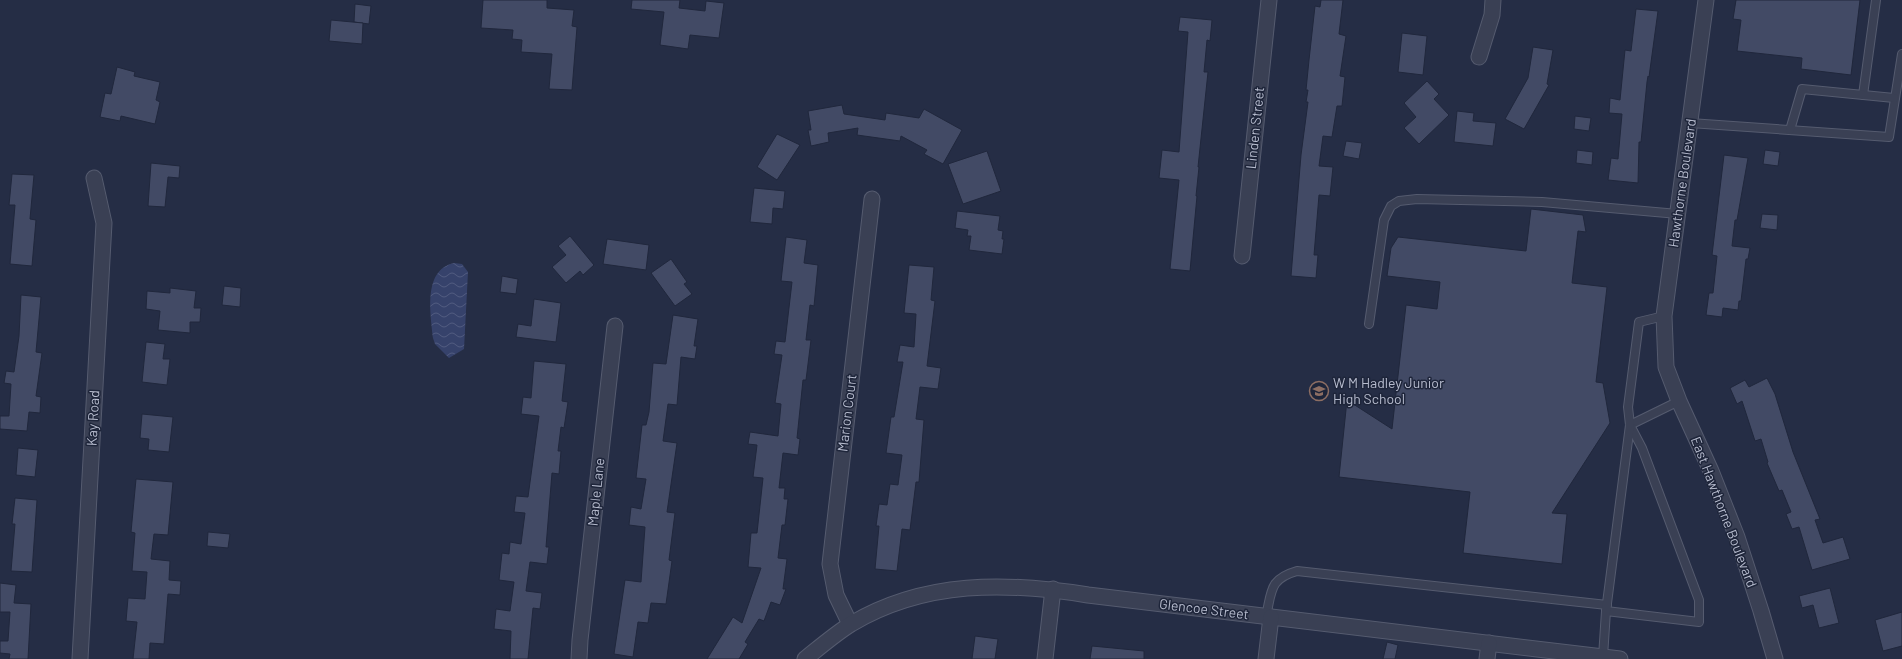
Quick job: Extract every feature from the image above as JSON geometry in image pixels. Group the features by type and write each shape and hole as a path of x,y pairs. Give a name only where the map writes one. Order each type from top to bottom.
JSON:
{"street":[{"name":"Linden Street","path":"1242,256 1269,0"},
{"path":"1479,57 1492,16 1493,0"},
{"name":"Hawthorne Boulevard","path":"1666,367 1664,316 1706,0"},
{"name":"Kay Road","path":"80,659 104,223 94,178"},
{"name":"Marion Court","path":"850,624 836,595 830,564 872,199"},
{"name":"Maple Lane","path":"579,659 615,326"},
{"name":"East Hawthorne Boulevard","path":"1666,367 1679,402 1711,470 1737,537 1775,659"},
{"name":"Glencoe Street","path":"805,659 850,624 897,603 951,588 1000,586 1053,589 1096,596 1620,659"},
{"path":"1044,659 1053,589"},
{"path":"1266,659 1268,616"},
{"path":"1487,659 1489,643"}],"lane":[{"path":"1863,95 1876,0"},
{"path":"1690,123 1889,137 1902,54"},
{"path":"1790,130 1802,89 1894,98"},
{"path":"1369,324 1384,220 1391,206 1399,201 1417,199 1542,202 1678,214"},
{"path":"1603,657 1606,608 1630,425 1628,407 1639,322 1664,316"},
{"path":"1630,425 1679,402"},
{"path":"1268,616 1273,586 1282,575 1297,571 1606,608 1699,622 1699,600 1642,448 1630,425"}],"water":[{"path":"454,263 462,264 468,272 464,349 449,358 435,344 433,338 430,306 433,284 437,274 444,267"}],"building":[{"path":"483,0 547,0 547,8 574,10 572,26 577,27 572,90 549,89 552,54 521,52 522,40 512,39 513,30 481,28"},
{"path":"632,0 680,0 679,8 705,11 706,1 724,3 719,38 690,35 688,49 660,45 664,12 631,9"},
{"path":"1321,0 1343,0 1339,34 1346,36 1340,76 1345,77 1342,106 1337,106 1332,137 1323,136 1319,166 1333,167 1330,196 1319,195 1314,255 1318,255 1316,278 1291,276 1301,155 1308,102 1306,102 1308,90 1306,90 1309,60 1315,6 1320,7"},
{"path":"1736,0 1860,0 1851,75 1801,69 1802,58 1737,51 1741,20 1733,19"},
{"path":"355,4 371,6 369,24 354,22"},
{"path":"1636,9 1658,11 1649,77 1648,76 1647,82 1641,142 1639,142 1638,183 1608,180 1611,158 1618,159 1622,114 1609,113 1610,98 1620,100 1625,50 1631,51"},
{"path":"1180,17 1212,20 1210,41 1207,40 1204,72 1208,72 1198,167 1197,196 1190,271 1170,269 1179,180 1159,178 1162,150 1179,152 1188,32 1178,31"},
{"path":"331,20 363,23 362,44 329,41"},
{"path":"1402,33 1427,36 1423,75 1398,72"},
{"path":"1533,47 1553,50 1547,84 1549,85 1524,129 1505,119 1528,78"},
{"path":"117,67 135,72 134,76 160,82 156,100 160,102 155,124 121,116 120,121 100,117 105,93 111,94"},
{"path":"1427,81 1439,94 1434,99 1449,115 1419,144 1404,128 1416,117 1404,103"},
{"path":"842,105 844,114 885,120 886,113 919,118 924,109 962,130 943,164 924,154 927,150 901,136 900,141 857,135 858,128 828,133 829,142 811,146 808,130 811,130 808,111"},
{"path":"1457,111 1474,113 1473,121 1496,123 1493,146 1454,142"},
{"path":"1575,116 1591,118 1589,131 1574,129"},
{"path":"777,134 800,145 777,180 757,167"},
{"path":"1346,141 1362,143 1359,159 1343,156"},
{"path":"1577,150 1593,152 1592,165 1576,163"},
{"path":"1765,150 1780,152 1778,166 1763,164"},
{"path":"987,151 1001,191 963,204 948,164"},
{"path":"1724,155 1748,158 1737,220 1735,220 1732,246 1750,248 1748,259 1746,259 1741,301 1739,301 1738,310 1723,308 1722,317 1706,315 1709,293 1713,293 1717,256 1712,255"},
{"path":"151,163 180,166 179,178 168,177 165,207 148,206"},
{"path":"12,174 34,175 30,219 36,220 32,266 10,264 15,205 9,205"},
{"path":"754,188 785,191 783,209 773,208 772,224 750,222"},
{"path":"1531,209 1583,215 1586,232 1578,231 1572,283 1607,287 1596,382 1603,383 1610,423 1552,513 1567,514 1562,564 1463,553 1470,492 1339,477 1347,400 1392,429 1406,305 1437,309 1440,282 1387,276 1391,248 1398,237 1526,251"},
{"path":"957,211 1000,216 998,230 1003,231 1002,239 1004,239 1002,254 969,250 971,236 967,236 968,230 955,228"},
{"path":"1762,214 1778,215 1777,230 1760,228"},
{"path":"570,236 594,265 583,275 580,271 566,283 552,267 566,255 558,246"},
{"path":"786,237 807,240 804,263 818,265 814,306 810,305 806,340 811,340 806,380 803,380 797,438 800,439 798,455 783,453 779,488 785,488 784,499 788,499 785,525 782,525 778,558 787,559 783,589 786,589 780,605 771,602 764,621 759,619 745,642 748,644 739,659 707,659 733,617 742,623 761,568 748,567 751,533 757,533 763,478 753,477 757,445 748,444 750,432 778,436 781,404 775,403 782,355 774,354 776,341 785,342 792,282 781,281"},
{"path":"607,239 649,245 646,270 603,264"},
{"path":"671,259 687,282 684,284 692,294 675,306 651,273"},
{"path":"909,265 934,267 931,300 935,301 927,366 941,368 938,389 920,387 916,419 924,420 919,482 916,482 910,530 902,529 897,571 875,569 879,526 876,526 879,504 887,505 890,484 898,485 902,455 886,453 891,417 894,417 903,362 897,362 900,345 914,347 916,314 904,313"},
{"path":"502,276 518,279 516,294 500,292"},
{"path":"224,286 241,288 240,307 222,305"},
{"path":"170,288 196,291 194,308 201,308 200,322 190,322 190,333 158,330 160,311 146,309 147,291 170,293"},
{"path":"21,295 41,297 36,352 42,353 36,396 41,397 40,413 29,412 27,431 0,429 0,416 9,416 11,384 4,383 6,371 14,372 19,336"},
{"path":"534,299 561,303 556,342 516,337 518,324 531,326"},
{"path":"673,315 698,319 694,346 697,346 695,359 681,357 677,405 668,404 663,441 677,443 667,512 675,513 669,560 672,561 666,604 651,603 648,623 638,622 633,657 614,654 625,580 641,582 645,527 629,525 631,507 641,509 646,479 636,478 642,425 646,425 649,412 653,363 666,364"},
{"path":"146,342 165,344 163,359 170,359 167,385 142,382"},
{"path":"534,361 566,364 562,401 568,402 564,428 561,427 558,451 561,451 559,474 552,473 546,547 549,547 547,564 530,562 526,591 542,593 540,609 533,608 528,659 510,659 511,631 494,629 496,609 510,611 514,582 499,580 502,553 509,554 510,542 521,544 525,513 514,512 516,496 528,497 539,416 521,414 523,397 531,398"},
{"path":"1767,378 1775,394 1793,452 1820,519 1815,520 1823,543 1843,537 1850,559 1812,570 1799,527 1792,529 1786,514 1791,512 1782,490 1779,491 1767,463 1768,462 1761,439 1755,441 1742,401 1737,404 1730,388 1745,380 1749,387"},
{"path":"142,414 173,417 169,452 148,450 149,439 140,438"},
{"path":"18,448 38,450 35,477 16,475"},
{"path":"136,479 173,482 168,535 154,534 151,559 170,561 169,580 181,581 180,595 168,594 164,644 150,643 149,659 133,659 137,622 126,621 128,598 145,599 147,572 132,571 135,533 131,532"},
{"path":"15,498 37,500 32,572 11,571 15,524 12,524"},
{"path":"208,532 230,534 228,548 207,546"},
{"path":"0,583 16,585 14,603 31,604 28,659 9,659 10,654 0,653 0,641 8,641 10,612 0,612"},
{"path":"1830,588 1839,623 1819,628 1813,605 1802,608 1799,596"},
{"path":"1902,612 1902,646 1883,651 1875,620"},
{"path":"975,636 998,639 995,659 972,659"},
{"path":"1387,642 1398,645 1395,659 1383,659"},
{"path":"1092,646 1144,651 1144,659 1090,659"}],"place":[{"name":"W M Hadley Junior High School","path":"1319,391"}]}
